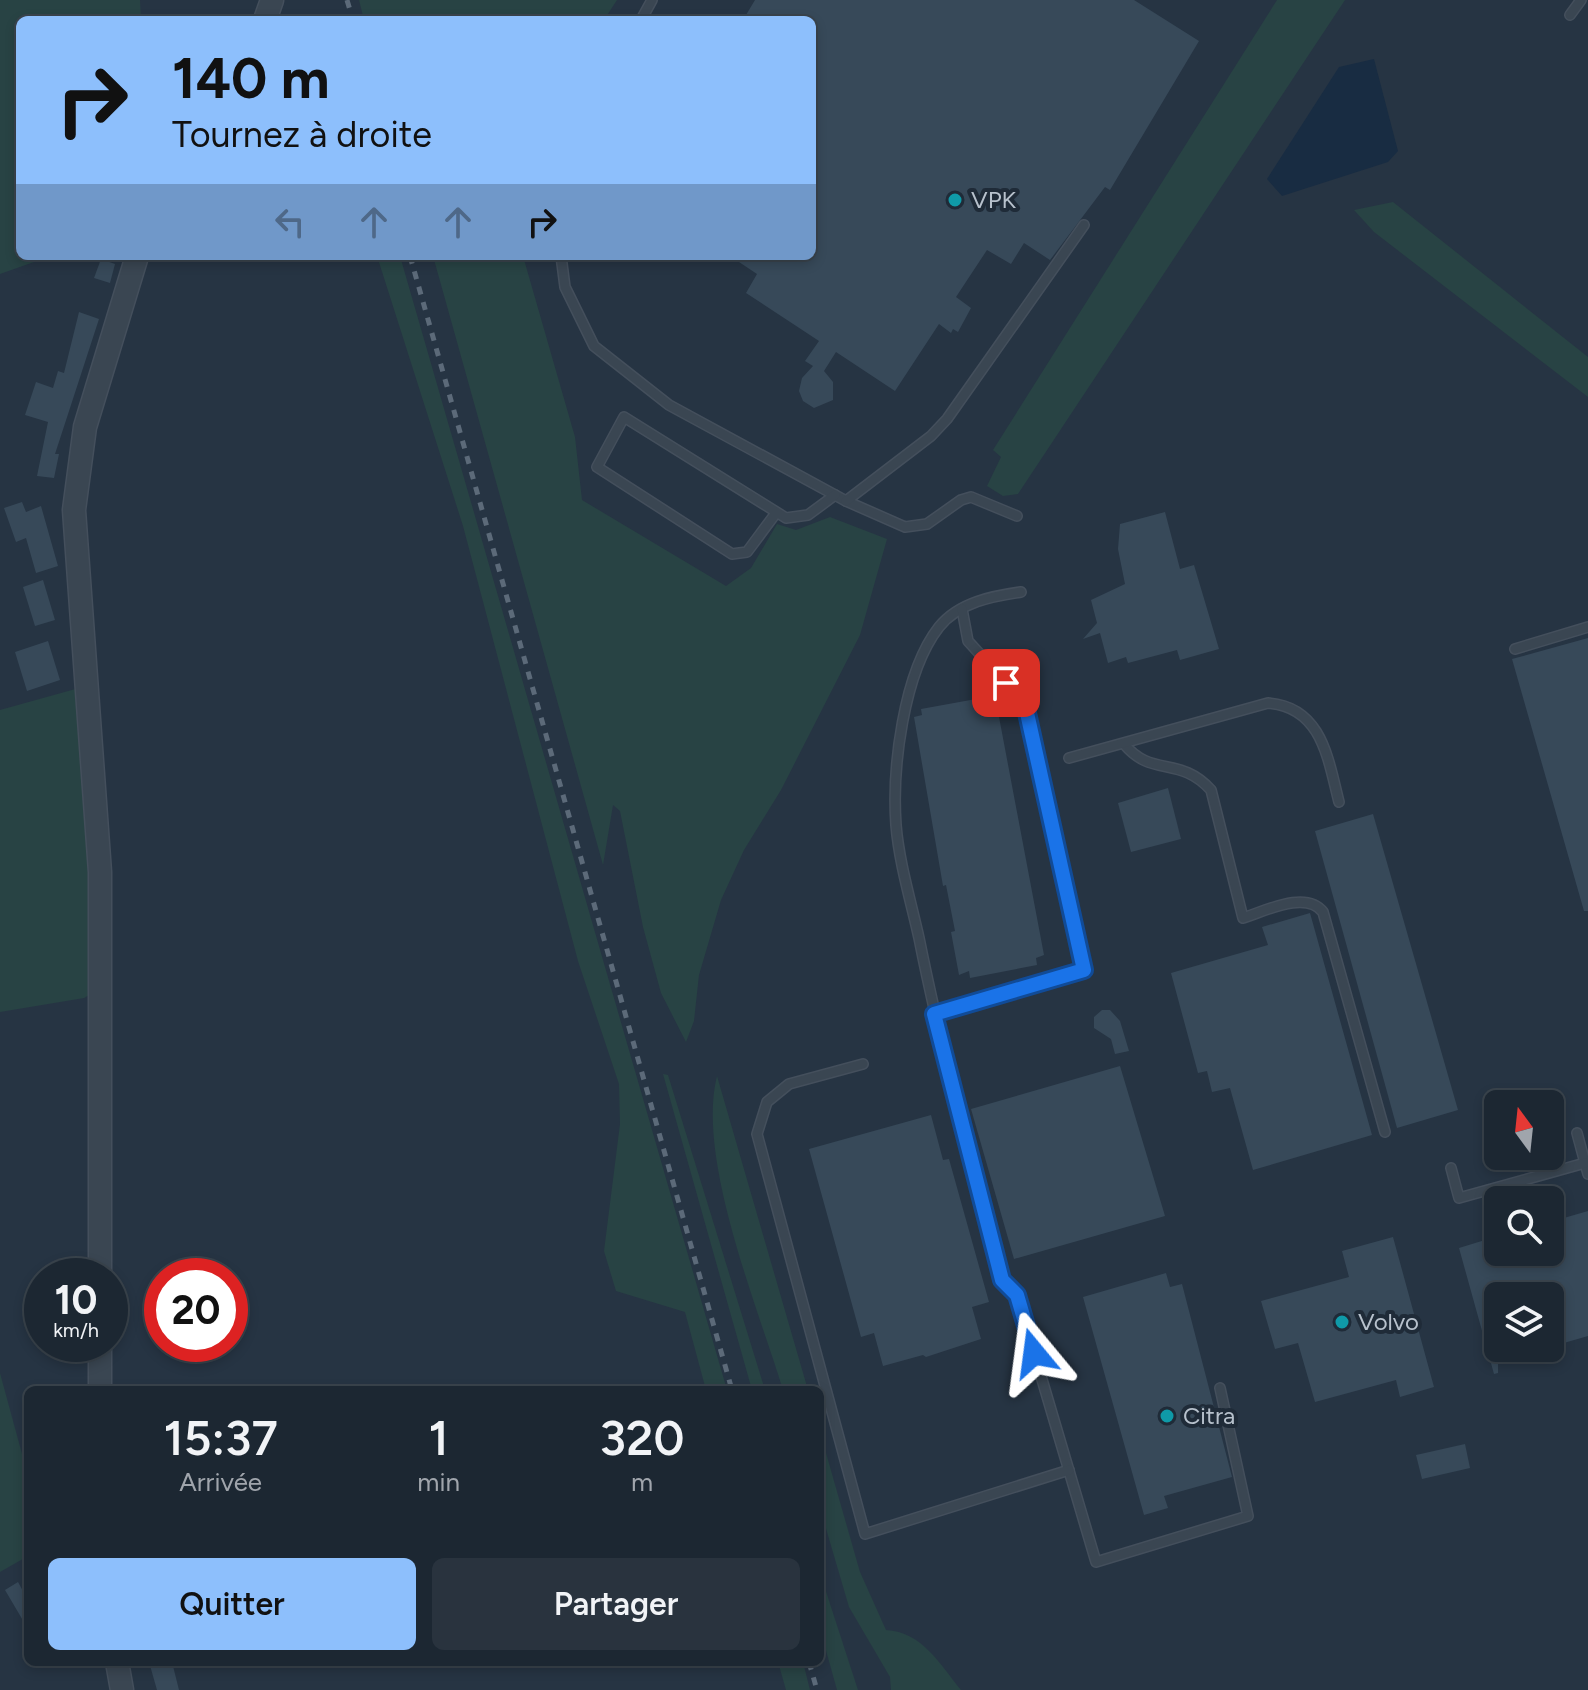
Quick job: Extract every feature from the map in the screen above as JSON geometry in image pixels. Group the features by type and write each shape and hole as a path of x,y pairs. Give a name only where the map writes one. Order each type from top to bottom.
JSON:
{"street":[{"path":"100,1258 100,872 74,539 74,487 85,427 136,260"},
{"path":"100,1362 100,1386"},
{"path":"118,1666 122,1690"}],"lane":[{"path":"1570,15 1581,0"},
{"path":"846,501 931,436 947,419 1084,225"},
{"path":"562,260 565,287 594,346 669,405 846,501 905,527 927,524 961,500 971,497 1017,516"},
{"path":"776,513 747,552 732,554 597,467 624,417 776,513 792,518 808,515 835,495"},
{"path":"1021,592 989,596 962,609 939,627 919,669 899,725 896,826 934,1014 1002,1280 1017,1295 1096,1562 1248,1516 1220,1388"},
{"path":"934,1014 1084,970 1025,704 968,641 962,609"},
{"path":"1515,649 1588,627"},
{"path":"1069,758 1268,703 1286,704 1303,714 1317,729 1339,802"},
{"path":"1124,744 1136,759 1149,765 1178,766 1199,776 1211,790 1243,918 1305,900 1317,904 1323,912 1385,1132"},
{"path":"863,1064 789,1084 767,1102 757,1134 865,1534 1069,1470"},
{"path":"1577,1133 1588,1174"},
{"path":"1451,1168 1459,1198 1585,1163"}],"green space":[{"path":"0,0 140,0 141,16 16,16 16,260 40,260 0,274"},
{"path":"359,0 617,0 607,16 363,16"},
{"path":"1277,0 1345,0 1018,494 1003,496 987,486 1001,457 993,450"},
{"path":"1393,202 1588,357 1588,397 1374,232 1354,210"},
{"path":"378,260 401,260 726,1386 705,1386 685,1312 616,1291 604,1251 620,1124 619,1084 578,961 463,526"},
{"path":"434,260 524,260 575,437 582,500 726,586 751,568 777,524 796,530 830,517 887,539 860,635 781,790 744,850 721,900 699,975 694,1021 686,1042 661,993 643,927 620,811 613,805 603,865"},
{"path":"79,688 89,806 93,993 84,998 0,1012 0,710"},
{"path":"663,1074 668,1075 764,1386 751,1386"},
{"path":"717,1076 807,1386 782,1386 722,1190 713,1110"},
{"path":"0,1373 24,1461 24,1558 0,1572"},
{"path":"824,1446 860,1572 886,1630 910,1636 920,1643 961,1690 891,1690 890,1677 849,1607 824,1522"},
{"path":"824,1585 858,1690 837,1690 824,1643"},
{"path":"779,1666 804,1666 810,1690 786,1690"}],"water":[{"path":"1374,59 1398,151 1388,162 1282,196 1267,179 1339,67"}],"building":[{"name":"VPK","path":"755,0 1134,0 1199,41 1110,190 1105,187 1050,260 1024,243 1011,264 987,250 956,297 971,308 958,332 953,329 951,333 939,324 895,391 836,352 824,371 833,382 833,400 814,408 803,401 799,391 802,378 813,366 805,361 819,341 746,293 757,274 736,260 816,260 816,16 745,16"},
{"path":"101,260 115,264 110,283 94,278"},
{"path":"79,312 99,319 55,454 59,454 54,478 37,476 48,422 25,415 36,382 53,388 58,371 64,373"},
{"path":"22,502 26,512 41,506 58,566 36,573 26,538 16,542 4,508"},
{"path":"1165,512 1180,569 1194,565 1219,649 1180,660 1177,650 1128,663 1126,657 1108,663 1100,633 1083,639 1097,623 1091,600 1125,584 1118,549 1120,524"},
{"path":"43,580 55,620 35,626 23,587"},
{"path":"1588,638 1588,911 1584,911 1512,659"},
{"path":"48,641 60,680 27,691 15,652"},
{"path":"987,697 988,702 996,701 1044,955 1036,958 1037,965 970,978 969,971 959,975 951,932 955,931 946,885 943,886 914,717 922,715 921,709"},
{"path":"1168,788 1181,839 1131,852 1118,803"},
{"path":"1373,814 1458,1110 1397,1128 1315,831"},
{"path":"1310,913 1372,1135 1253,1170 1230,1088 1212,1092 1207,1071 1198,1073 1171,973 1268,945 1262,927"},
{"path":"1102,1010 1110,1010 1120,1021 1129,1051 1115,1054 1111,1039 1094,1028 1094,1017"},
{"path":"1120,1066 1165,1216 1014,1259 971,1109"},
{"path":"931,1115 943,1160 949,1159 989,1302 972,1307 981,1339 926,1357 923,1355 883,1366 874,1333 861,1337 809,1149"},
{"path":"1588,1211 1588,1336 1564,1343 1564,1282 1484,1282 1484,1338 1459,1248 1484,1240 1484,1266 1564,1266 1564,1218"},
{"name":"Volvo","path":"1393,1237 1434,1387 1400,1397 1396,1380 1315,1402 1298,1343 1275,1349 1261,1301 1349,1277 1342,1251"},
{"name":"Citra","path":"1166,1273 1170,1287 1182,1284 1232,1477 1164,1496 1168,1508 1144,1515 1083,1297"},
{"path":"1491,1362 1498,1362 1498,1373 1494,1374"},
{"path":"1465,1444 1470,1468 1422,1479 1416,1455"},
{"path":"18,1582 24,1593 24,1622 5,1590"},
{"path":"150,1666 173,1666 179,1690 157,1690"}],"railway":[{"path":"347,0 352,16"},
{"path":"411,260 731,1386"},
{"path":"810,1666 817,1690"}],"place":[{"name":"VPK","path":"955,200"},
{"name":"Volvo","path":"1342,1322"},
{"name":"Citra","path":"1167,1416"}],"route":[{"path":"1006,683 1025,704 1084,970 934,1014 1002,1280 1017,1295 1034,1353"}]}
